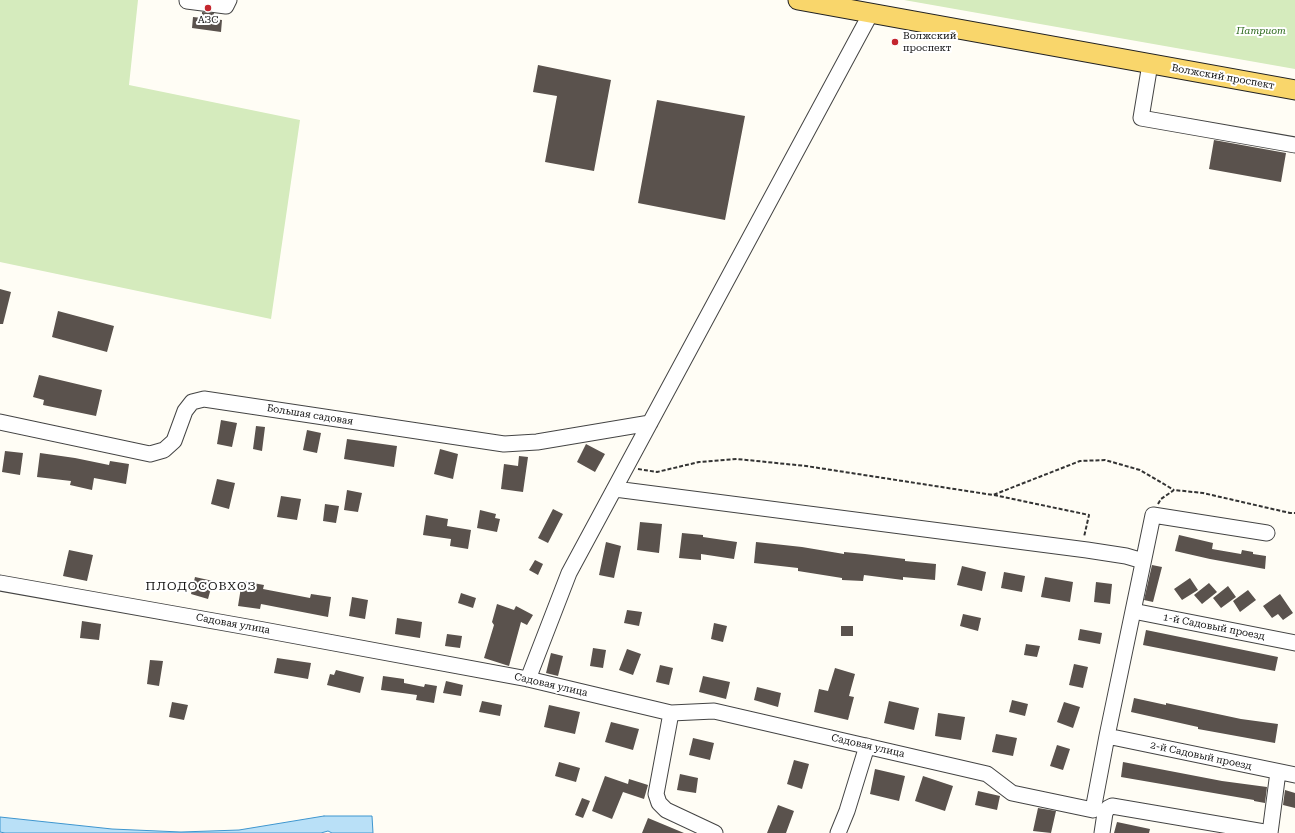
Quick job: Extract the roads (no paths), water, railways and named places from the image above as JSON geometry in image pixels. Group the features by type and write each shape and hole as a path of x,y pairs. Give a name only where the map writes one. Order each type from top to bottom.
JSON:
{"main road":[{"name":"Волжский проспект","path":"798,0 1295,90"}],"street":[{"path":"187,0 226,6 229,0"},
{"path":"528,679 569,573 872,13"},
{"path":"1150,64 1141,118 1295,145"},
{"name":"Большая садовая","path":"0,422 150,454 164,450 174,441 185,411 192,402 204,399 504,444 537,442 650,423"},
{"path":"615,489 1081,549 1126,556 1143,561"},
{"path":"1107,736 1153,515 1267,533"},
{"name":"Садовая улица","path":"0,584 253,628 528,679 671,713 714,711 986,774 1012,793 1093,810 1107,736"},
{"name":"1-й Садовый проезд","path":"1133,611 1295,643"},
{"path":"671,713 656,794 659,803 666,810 715,833"},
{"name":"2-й Садовый проезд","path":"1107,736 1295,775"},
{"path":"838,833 848,811 867,746"},
{"path":"1102,833 1105,813 1108,808 1112,806 1270,833 1278,772"}],"water":[{"path":"324,816 372,816 373,833 332,833 328,831 321,833 0,832 0,817 112,829 181,832 239,830"}],"place":[{"name":"АЗС","path":"208,8"},
{"name":"Волжский проспект","path":"895,42"}],"district":[{"name":"ПЛОДОСОВХОЗ","path":"201,586"}],"park label":[{"name":"Патриот","path":"1261,31"}]}
